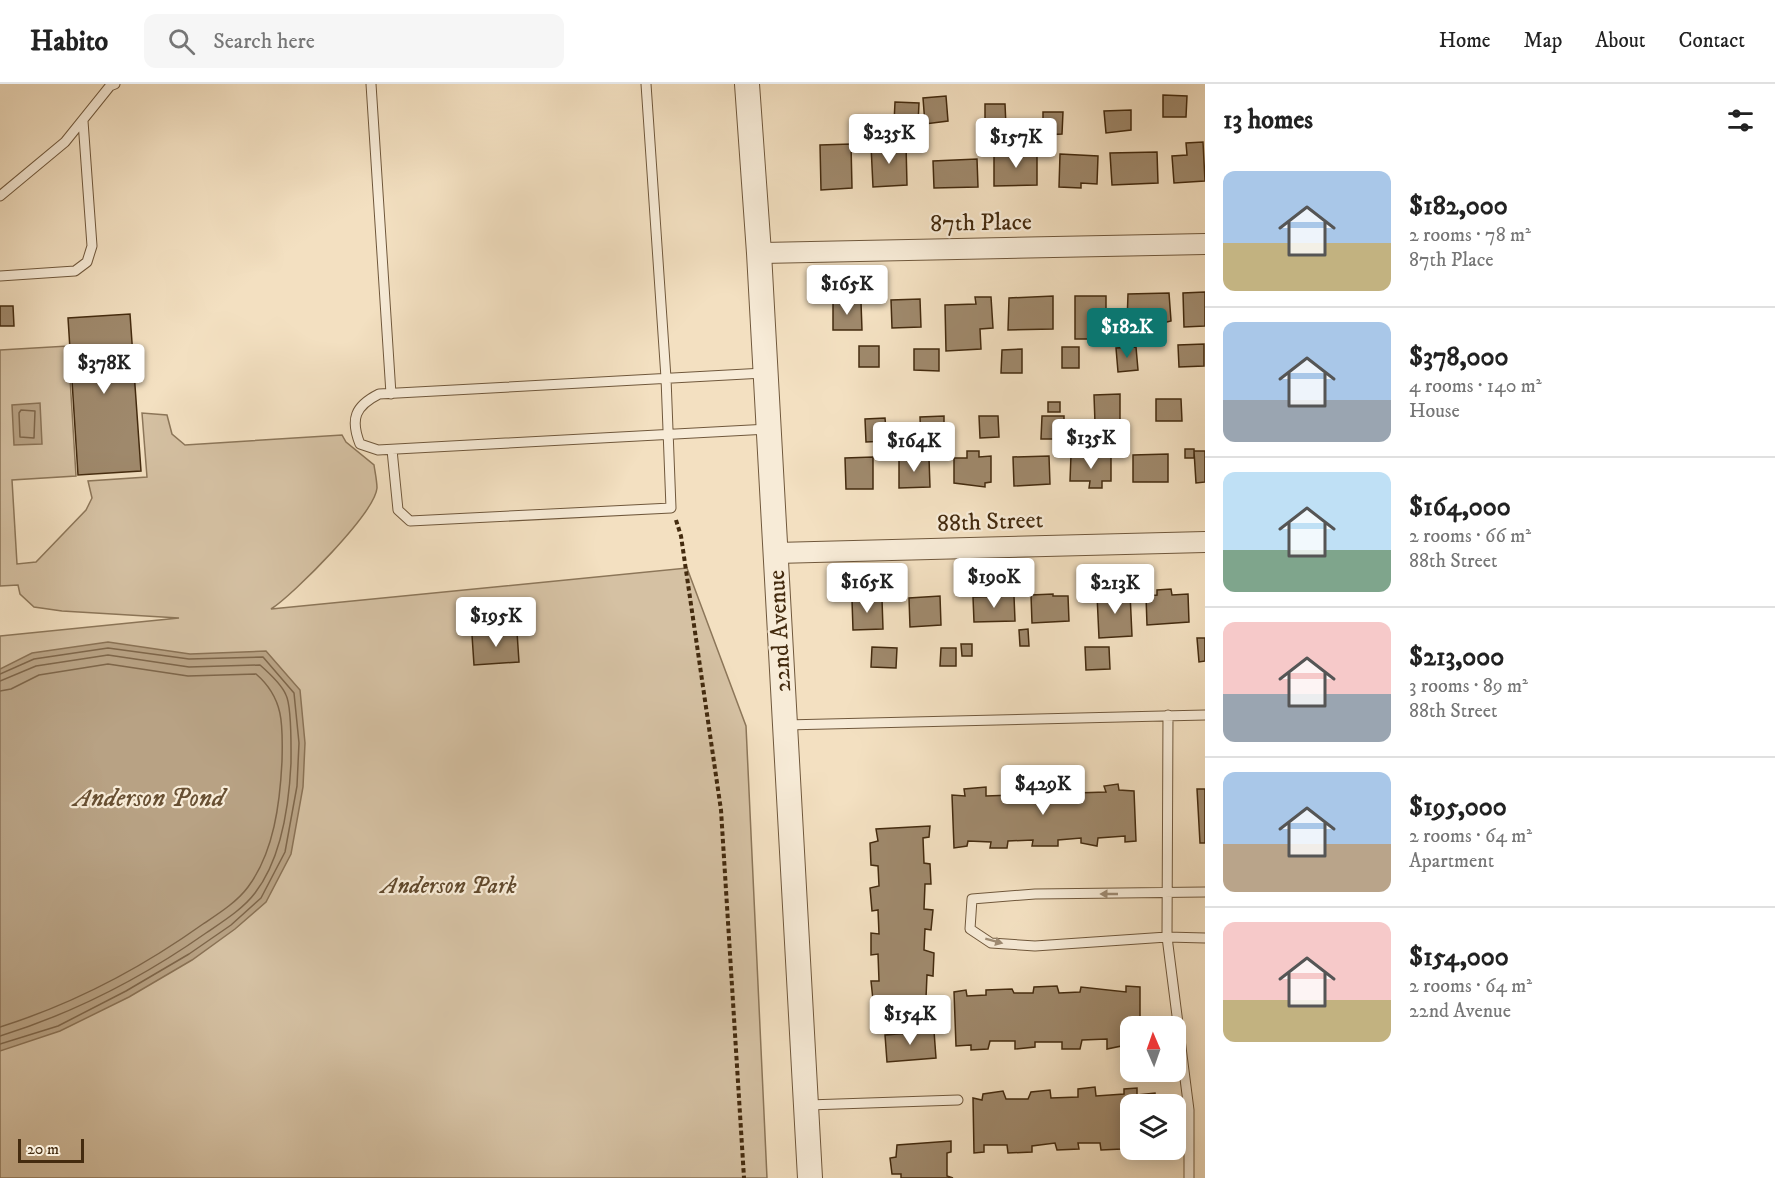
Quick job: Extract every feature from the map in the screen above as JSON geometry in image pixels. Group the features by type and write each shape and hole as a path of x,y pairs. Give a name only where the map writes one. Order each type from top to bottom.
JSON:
{"street":[{"name":"22nd Avenue","path":"747,84 766,373 810,1178"},
{"name":"87th Place","path":"759,253 1205,244"},
{"name":"88th Street","path":"776,553 1205,542"}],"lane":[{"path":"0,196 56,150 83,121 110,86 115,84"},
{"path":"371,84 391,394"},
{"path":"392,450 398,510 410,521 672,508 666,378 646,84"},
{"path":"0,276 75,271 87,262 92,246 83,121"},
{"path":"766,373 379,394 364,402 356,416 355,430 360,444 378,450 392,450 769,429"},
{"path":"1168,715 1167,937 1189,1110 1189,1178"},
{"path":"785,725 1205,715"},
{"path":"1205,892 1035,894 972,899 970,929 991,943 1035,946 1167,937 1205,938"},
{"path":"806,1105 958,1100"}],"path":[{"path":"672,508 681,536 721,810 744,1178"}],"green space":[{"name":"Anderson Park","path":"68,346 76,476 12,480 17,564 36,562 86,510 92,498 88,481 147,477 142,413 167,415 172,434 185,445 342,435 346,442 374,465 377,488 373,500 363,515 332,553 297,588 271,609 687,568 746,726 767,1178 0,1178 0,636 179,618 62,611 34,607 20,594 18,585 0,586 0,350"}],"water":[{"path":"40,403 42,444 14,445 12,405"},
{"name":"Anderson Pond","path":"108,642 190,654 266,651 300,690 305,743 303,787 291,854 266,902 235,929 192,960 129,997 60,1031 0,1051 0,669 32,653"}],"building":[{"path":"1163,95 1187,96 1186,117 1163,117"},
{"path":"946,96 948,121 925,124 923,98"},
{"path":"895,102 919,103 918,124 894,123"},
{"path":"985,104 1005,104 1006,126 985,126"},
{"path":"1131,110 1131,130 1106,133 1104,111"},
{"path":"1043,112 1063,112 1062,134 1043,135"},
{"path":"1203,142 1205,181 1174,183 1172,156 1187,155 1186,143"},
{"path":"851,144 852,188 821,190 820,145"},
{"path":"906,144 907,185 873,187 871,145"},
{"path":"1157,152 1158,183 1112,185 1110,153"},
{"path":"1037,153 1037,185 994,186 994,154"},
{"path":"1060,154 1098,156 1097,184 1081,183 1081,188 1059,187"},
{"path":"977,159 978,187 934,188 933,161"},
{"path":"1205,292 1205,326 1184,327 1183,293"},
{"path":"1169,293 1171,321 1163,323 1164,332 1141,333 1142,321 1127,323 1128,294"},
{"path":"1053,296 1053,329 1008,330 1009,298"},
{"path":"1075,296 1106,296 1106,339 1075,339"},
{"path":"975,297 991,297 993,328 980,329 981,349 946,351 945,305 976,304"},
{"path":"920,299 921,327 892,328 891,300"},
{"path":"861,302 862,330 833,330 833,303"},
{"path":"0,306 13,306 14,326 0,326"},
{"path":"130,314 141,471 78,475 68,318"},
{"path":"1204,344 1204,366 1179,367 1178,345"},
{"path":"859,346 879,346 879,367 859,367"},
{"path":"1062,347 1079,347 1079,368 1062,368"},
{"path":"1136,347 1138,370 1118,372 1116,348"},
{"path":"914,349 939,349 939,371 914,370"},
{"path":"1022,349 1022,373 1001,373 1002,350"},
{"path":"1120,394 1120,422 1095,423 1094,395"},
{"path":"1156,399 1181,399 1182,421 1156,421"},
{"path":"1048,402 1060,402 1060,412 1048,412"},
{"path":"944,416 944,441 921,442 920,417"},
{"path":"979,416 998,416 999,437 980,438"},
{"path":"1042,416 1064,416 1064,439 1041,439"},
{"path":"885,418 887,441 866,442 865,419"},
{"path":"1185,449 1194,449 1194,458 1185,458"},
{"path":"967,451 979,451 979,457 991,456 991,482 985,483 985,487 954,483 954,458 967,458"},
{"path":"1194,451 1205,451 1205,482 1196,483"},
{"path":"1168,454 1168,482 1133,482 1133,455"},
{"path":"1071,455 1111,456 1111,481 1102,481 1102,488 1089,488 1090,481 1070,481"},
{"path":"1049,456 1050,484 1014,486 1013,457"},
{"path":"873,457 873,489 846,489 845,458"},
{"path":"899,457 929,458 930,487 899,488"},
{"path":"1171,589 1172,595 1188,594 1189,622 1147,625 1146,596 1157,595 1157,590"},
{"path":"1130,593 1132,636 1099,638 1097,595"},
{"path":"1053,594 1053,596 1068,596 1069,621 1032,623 1031,595"},
{"path":"940,596 941,625 910,627 909,598"},
{"path":"1014,596 1015,621 974,622 973,597"},
{"path":"882,599 883,629 853,630 852,600"},
{"path":"1028,629 1029,646 1020,646 1019,630"},
{"path":"517,632 519,662 474,665 472,635"},
{"path":"1197,638 1205,638 1205,661 1199,662"},
{"path":"961,644 972,644 972,656 962,656"},
{"path":"872,647 897,648 896,668 871,667"},
{"path":"1085,647 1109,647 1110,669 1086,670"},
{"path":"941,648 956,648 956,666 940,666"},
{"path":"1076,784 1075,793 1106,792 1104,786 1118,784 1119,790 1134,791 1136,841 1125,842 1125,836 1098,838 1097,846 1081,843 1081,838 1058,840 1058,846 1032,846 1033,840 1008,841 1007,848 990,848 991,842 968,841 967,846 954,848 952,795 965,796 964,789 986,787 986,796 1013,795 1012,788 1033,786 1032,792 1057,793 1057,786"},
{"path":"1197,789 1205,789 1205,843 1200,843"},
{"path":"930,826 929,837 923,838 924,863 930,864 931,884 925,884 924,909 933,910 931,930 925,929 924,950 934,953 933,976 927,975 926,998 933,998 933,1009 883,1010 881,999 873,1000 871,981 879,981 878,954 871,955 871,933 879,934 878,910 872,911 870,888 879,886 878,866 871,865 870,843 878,841 876,829"},
{"path":"1057,986 1059,993 1080,992 1081,987 1126,992 1126,986 1140,987 1140,1016 1120,1016 1120,1046 1107,1049 1107,1039 1082,1040 1080,1049 1062,1049 1062,1042 1035,1042 1035,1047 1015,1049 1015,1041 990,1041 988,1049 971,1050 971,1045 956,1046 954,992 966,990 967,996 986,995 986,990 1012,989 1014,993 1033,993 1034,987"},
{"path":"934,1031 936,1058 887,1062 885,1035"},
{"path":"1095,1087 1096,1096 1120,1094 1120,1149 1101,1150 1100,1143 1078,1143 1079,1149 1057,1150 1055,1143 1032,1146 1032,1152 1008,1153 1007,1145 984,1145 984,1152 974,1153 973,1098 982,1100 983,1094 1003,1091 1006,1099 1028,1099 1031,1092 1050,1090 1051,1098 1078,1097 1078,1089"},
{"path":"1137,1088 1137,1094 1124,1094 1124,1089"},
{"path":"951,1141 951,1152 947,1153 947,1176 953,1178 901,1178 901,1174 892,1174 890,1158 896,1157 897,1145"}]}
